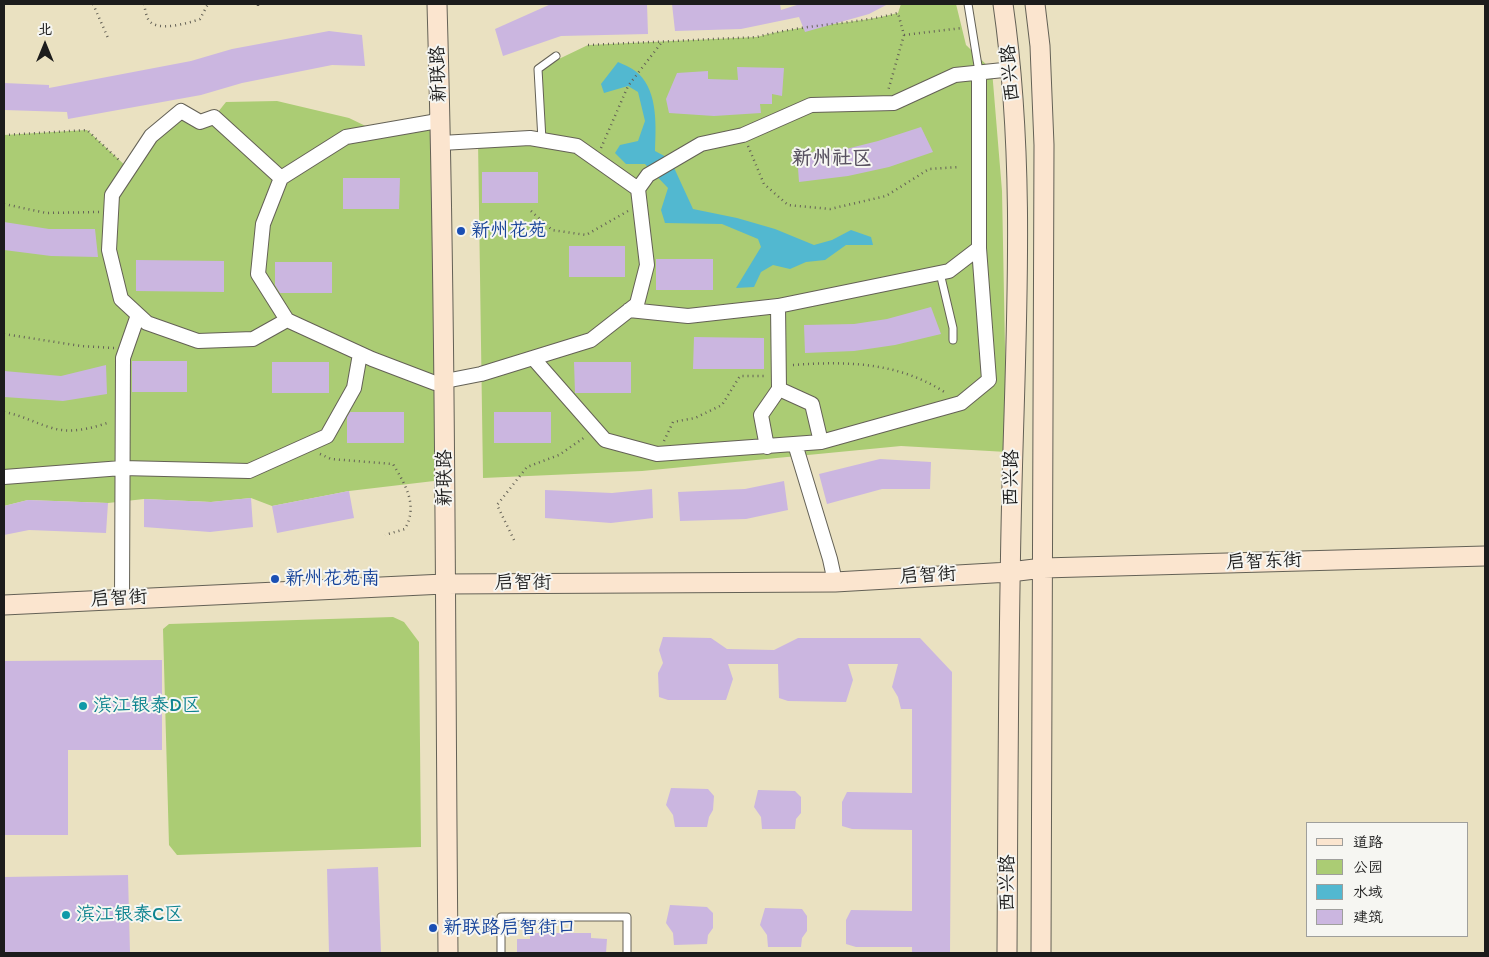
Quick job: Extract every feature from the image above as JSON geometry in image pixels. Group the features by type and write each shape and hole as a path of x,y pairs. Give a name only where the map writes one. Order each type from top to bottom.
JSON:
{"street":[{"name":"新联路","path":"437,4 446,382 444,584 448,953"},
{"name":"西兴路","path":"1003,4 1013,69 1017,285 1010,572 1007,953"},
{"name":"西兴路","path":"1035,4 1040,46 1044,145 1041,953"},
{"path":"440,117 432,122 346,137 282,178 263,224 258,274 287,320 360,354 436,383 481,374 591,340 637,304 647,266 638,189 648,175 675,158 701,144 744,135 811,105 894,103 955,75 1013,69"},
{"path":"533,358 605,440 657,454 821,442 962,403 989,380 979,248 979,72"},
{"path":"282,178 214,117 200,122 181,111 151,136 112,194 108,250 121,299 147,323 198,341 252,339 287,320"},
{"path":"441,143 530,138 577,146 638,189"},
{"path":"629,310 688,316 778,306 948,271 979,248"},
{"path":"767,447 761,415 779,377 778,306"},
{"path":"122,599 123,358 138,315"},
{"path":"4,478 122,468 249,471 327,436 354,388 360,354"},
{"path":"779,377 812,404 821,442"},
{"path":"795,444 830,559 835,582"},
{"name":"启智东街","path":"1043,568 1485,556"},
{"name":"启智街","path":"4,605 444,584 835,582 1010,572 1043,568"}],"lane":[{"path":"968,4 979,72"},
{"path":"542,140 538,69 556,56"},
{"path":"940,273 953,328 953,340"},
{"path":"501,953 501,917 627,917 627,953"}],"path":[{"path":"93,4 108,38"},
{"path":"144,4 148,21 154,26 183,26 200,19 208,4"},
{"path":"588,45 757,37 782,30 866,21 898,13 904,35 885,103"},
{"path":"904,35 972,27"},
{"path":"595,159 628,86 662,42"},
{"path":"4,135 87,130 129,169"},
{"path":"744,135 764,184 788,205 830,209 886,196 928,169 960,167"},
{"path":"4,204 46,213 111,212"},
{"path":"531,211 552,230 586,235 640,205"},
{"path":"4,334 81,346 126,348"},
{"path":"657,454 673,422 695,418 722,405 740,376 779,377 838,362 900,370 936,386 962,403"},
{"path":"4,412 19,414 54,429 85,430 122,419"},
{"path":"514,540 497,506 527,467 559,455 596,430"},
{"path":"303,447 330,459 393,464 406,485 412,515 405,529 385,535"}],"green space":[{"path":"901,4 956,4 966,45 992,70 1002,191 1007,452 901,446 642,471 483,478 478,141 542,140 538,69 588,45 757,37 792,29 881,17 898,13"},
{"path":"277,101 349,118 376,131 432,122 435,383 434,481 349,491 272,506 251,498 211,502 144,499 108,503 28,500 4,506 4,135 87,130 129,169 181,111 214,117 226,102"},
{"path":"393,617 404,622 419,642 421,847 177,855 169,845 163,629 169,624"}],"water":[{"path":"618,62 635,70 650,91 653,100 656,131 655,151 670,159 693,209 737,218 775,229 814,245 832,240 851,230 871,237 873,245 846,245 825,260 806,262 790,269 773,265 761,272 754,287 736,288 761,247 758,239 722,224 665,223 661,210 668,188 645,164 626,164 615,153 620,145 638,141 645,121 638,92 628,86 604,93 601,84"}],"building":[{"path":"551,4 647,4 648,34 561,36 503,56 495,29"},
{"path":"672,4 780,4 781,10 800,4 888,4 869,14 805,32 799,17 741,29 675,31"},
{"path":"329,31 362,35 365,66 332,65 242,83 201,95 68,119 67,112 4,110 4,83 49,85 49,88 191,61 232,49"},
{"path":"737,67 784,68 782,96 772,94 772,104 760,104 761,113 714,116 669,113 666,99 677,73 708,71 708,79 738,80"},
{"path":"921,127 933,152 889,167 848,176 799,182 797,154 846,149"},
{"path":"482,172 538,172 538,203 482,203"},
{"path":"343,178 400,178 399,209 343,209"},
{"path":"4,222 49,229 95,229 98,257 51,256 4,250"},
{"path":"569,246 625,246 625,277 569,277"},
{"path":"656,259 713,259 713,290 656,290"},
{"path":"136,260 224,261 224,292 136,291"},
{"path":"275,262 332,262 332,293 280,293 275,285"},
{"path":"931,307 941,334 895,345 854,351 805,353 804,325 854,324 887,319"},
{"path":"694,337 764,338 764,369 693,369"},
{"path":"132,361 187,361 187,392 132,392"},
{"path":"272,362 329,362 329,393 272,393"},
{"path":"574,362 631,362 631,393 575,393"},
{"path":"106,365 107,394 63,401 4,397 4,371 61,376"},
{"path":"350,412 404,412 404,443 347,443 347,417"},
{"path":"494,412 551,412 551,443 494,443"},
{"path":"880,459 931,462 930,489 882,489 827,504 819,474"},
{"path":"784,481 788,510 746,519 680,521 678,492 745,489"},
{"path":"652,489 653,518 611,523 545,518 545,490 612,493"},
{"path":"349,491 354,518 277,533 272,506"},
{"path":"251,498 253,527 210,532 144,527 144,499 211,502"},
{"path":"28,500 108,503 106,533 29,530 4,535 4,506"},
{"path":"663,637 711,638 727,649 774,650 798,638 920,638 952,672 950,953 912,953 912,947 856,947 846,944 846,920 851,910 912,911 912,830 852,829 842,826 842,802 847,792 912,793 912,709 901,709 898,697 892,687 898,664 848,664 853,680 846,702 788,701 779,698 778,664 728,664 733,679 726,700 668,700 659,697 658,673 663,663 659,650"},
{"name":"滨江银泰D区","path":"162,660 162,750 68,750 68,835 4,835 4,661"},
{"path":"671,788 708,789 714,796 713,810 707,827 675,827 673,815 666,805"},
{"path":"758,790 795,791 801,797 801,813 796,819 795,829 762,829 761,817 754,807"},
{"path":"378,867 381,953 329,953 327,869"},
{"name":"滨江银泰C区","path":"128,875 130,953 4,953 4,877"},
{"path":"670,905 707,907 713,913 713,928 708,935 707,944 674,945 673,933 666,923"},
{"path":"765,908 802,909 807,916 807,931 802,938 801,947 768,947 767,935 760,925"},
{"path":"530,933 591,933 591,938 607,939 606,953 517,953 517,939 530,939"}],"place":[{"name":"新州花苑","path":"461,231"},
{"name":"新州花苑南","path":"275,579"},
{"name":"滨江银泰D区","path":"83,706"},
{"name":"滨江银泰C区","path":"66,915"},
{"name":"新联路启智街口","path":"433,928"}],"district":[{"name":"新州社区","path":"832,159"}]}
